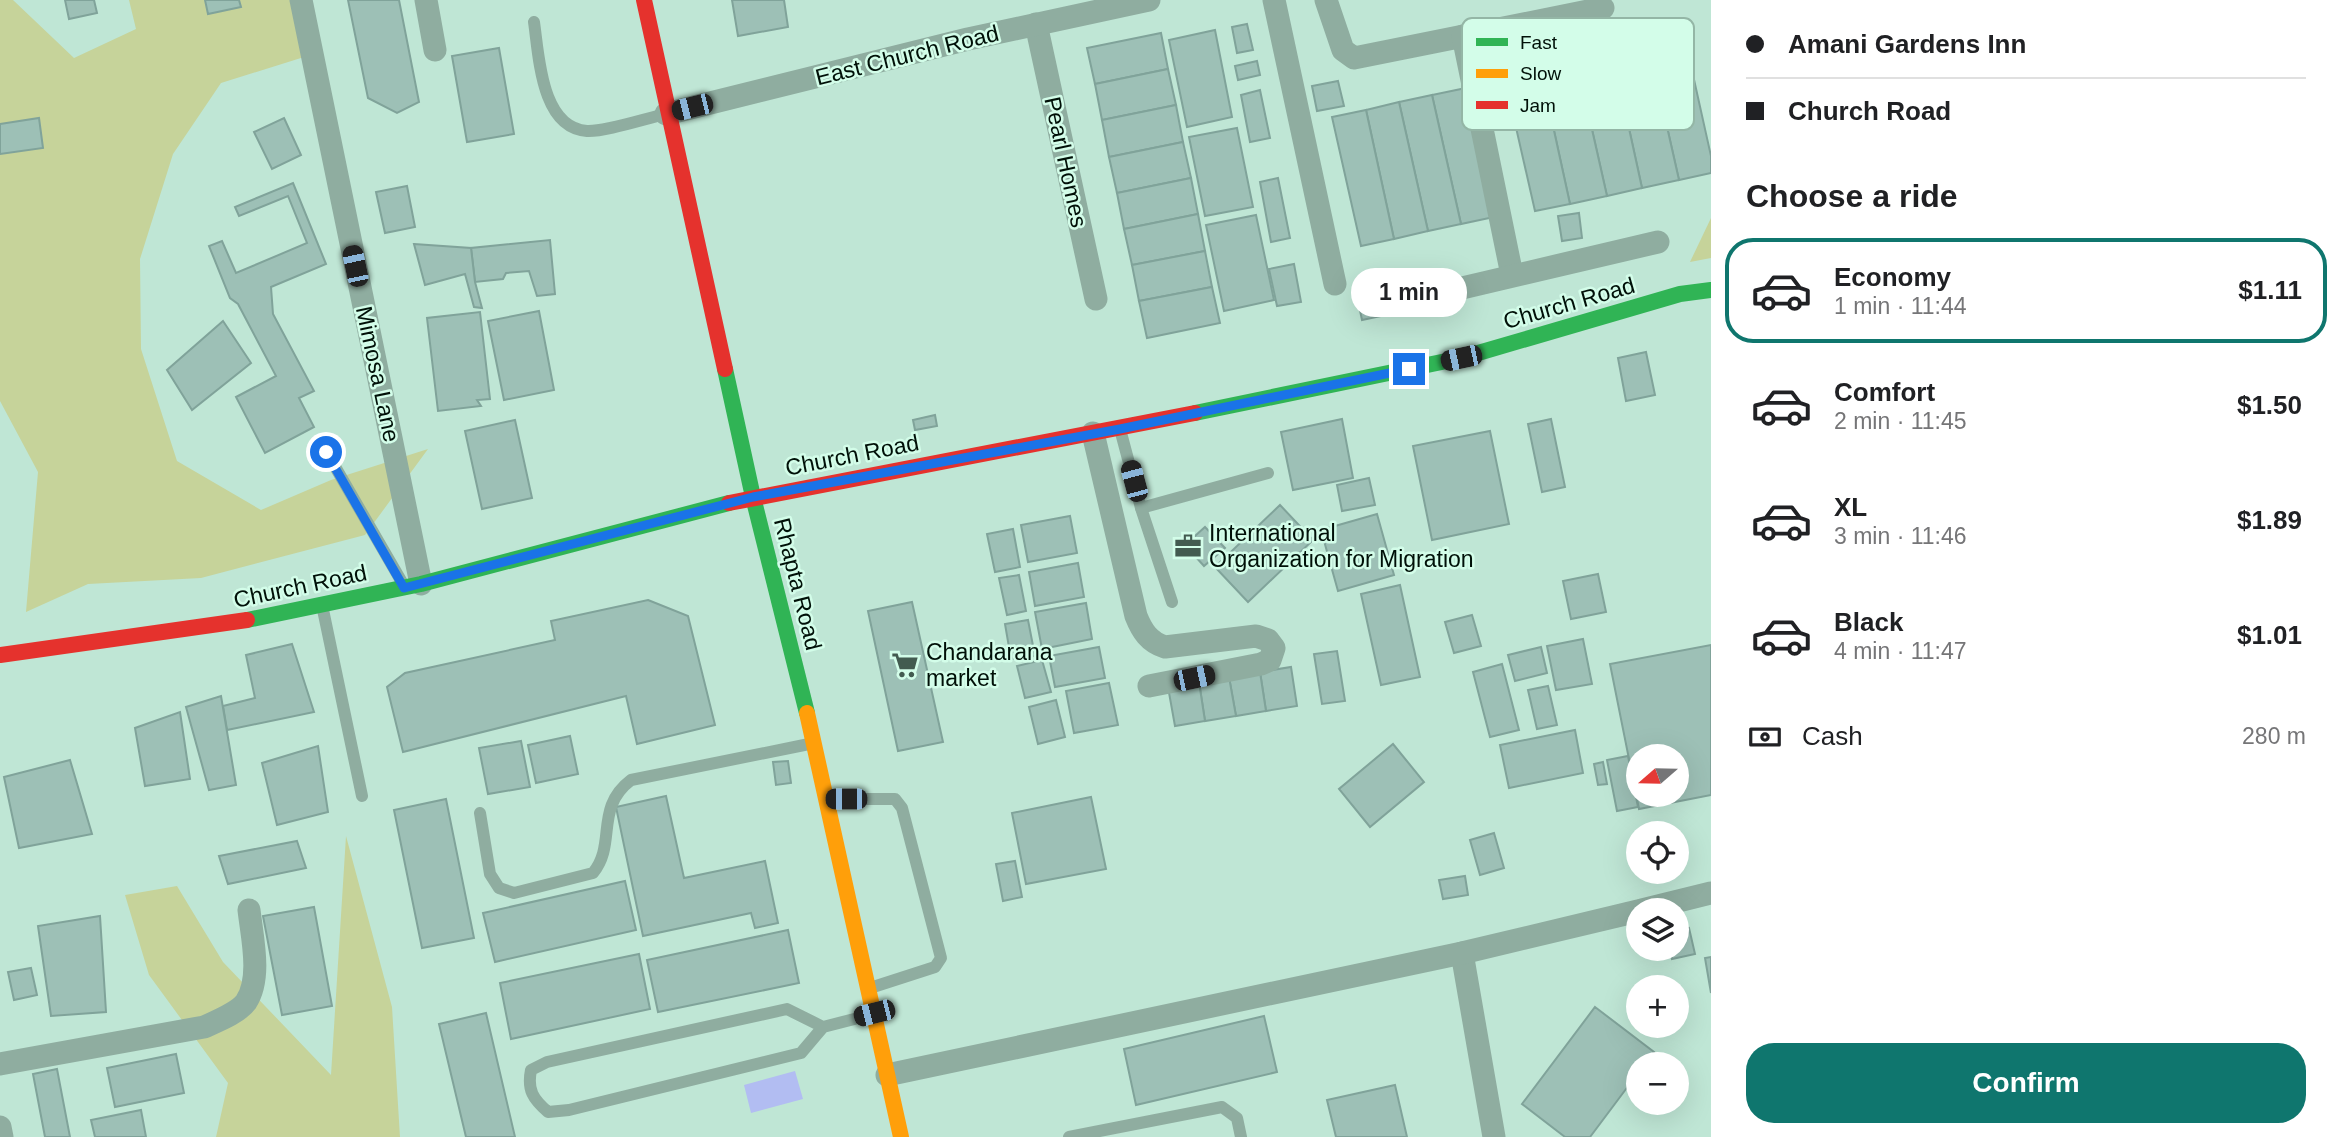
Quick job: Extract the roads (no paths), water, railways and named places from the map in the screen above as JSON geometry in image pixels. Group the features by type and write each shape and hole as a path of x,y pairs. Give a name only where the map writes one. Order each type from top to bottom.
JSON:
{"street":[{"name":"Mimosa Lane","path":"301,0 413,586"},
{"path":"426,0 435,50"},
{"name":"Rhapta Road","path":"644,0 666,114 753,497 815,743 901,1137"},
{"name":"East Church Road","path":"666,114 1036,24 1149,0"},
{"path":"1274,0 1335,284"},
{"path":"1326,0 1343,50 1354,58 1462,36"},
{"path":"1553,18 1603,8"},
{"name":"Pearl Homes","path":"1036,24 1096,299"},
{"path":"1482,130 1512,275"},
{"path":"1411,300 1658,242"},
{"name":"Church Road","path":"0,655 211,627 413,586 753,497 1120,429 1461,358 1680,294 1711,290"},
{"path":"1093,433 1136,616 1142,631 1155,644 1165,648 1256,636 1268,640 1274,648 1270,660 1261,664 1149,687"},
{"path":"1689,898 1711,893"},
{"path":"0,1064 204,1027 222,1018 245,1003 252,985 254,952 249,910"},
{"path":"887,1075 1462,953 1626,913"},
{"path":"1462,953 1494,1137"},
{"path":"0,1127 2,1137"}],"lane":[{"path":"534,22 549,99 562,121 586,131 666,114"},
{"path":"1120,429 1141,508 1172,602"},
{"path":"326,452 413,586"},
{"path":"1141,508 1268,473"},
{"path":"322,605 362,796"},
{"path":"480,813 491,874 499,888 514,893 593,873 604,855 609,806 622,787 631,780 815,743"},
{"path":"827,799 895,799 902,807 941,958 935,967 870,988"},
{"path":"823,1027 787,1009 547,1062 531,1070 528,1084 535,1101 548,1112 569,1110 801,1052 823,1027 874,1013"},
{"path":"1069,1137 1222,1108 1237,1118 1241,1137"}],"water":[{"path":"795,1071 803,1099 751,1113 744,1085"}],"place":[{"name":"International Organization for Migration","path":"1188,546"},
{"name":"Chandarana market","path":"905,665"}]}
